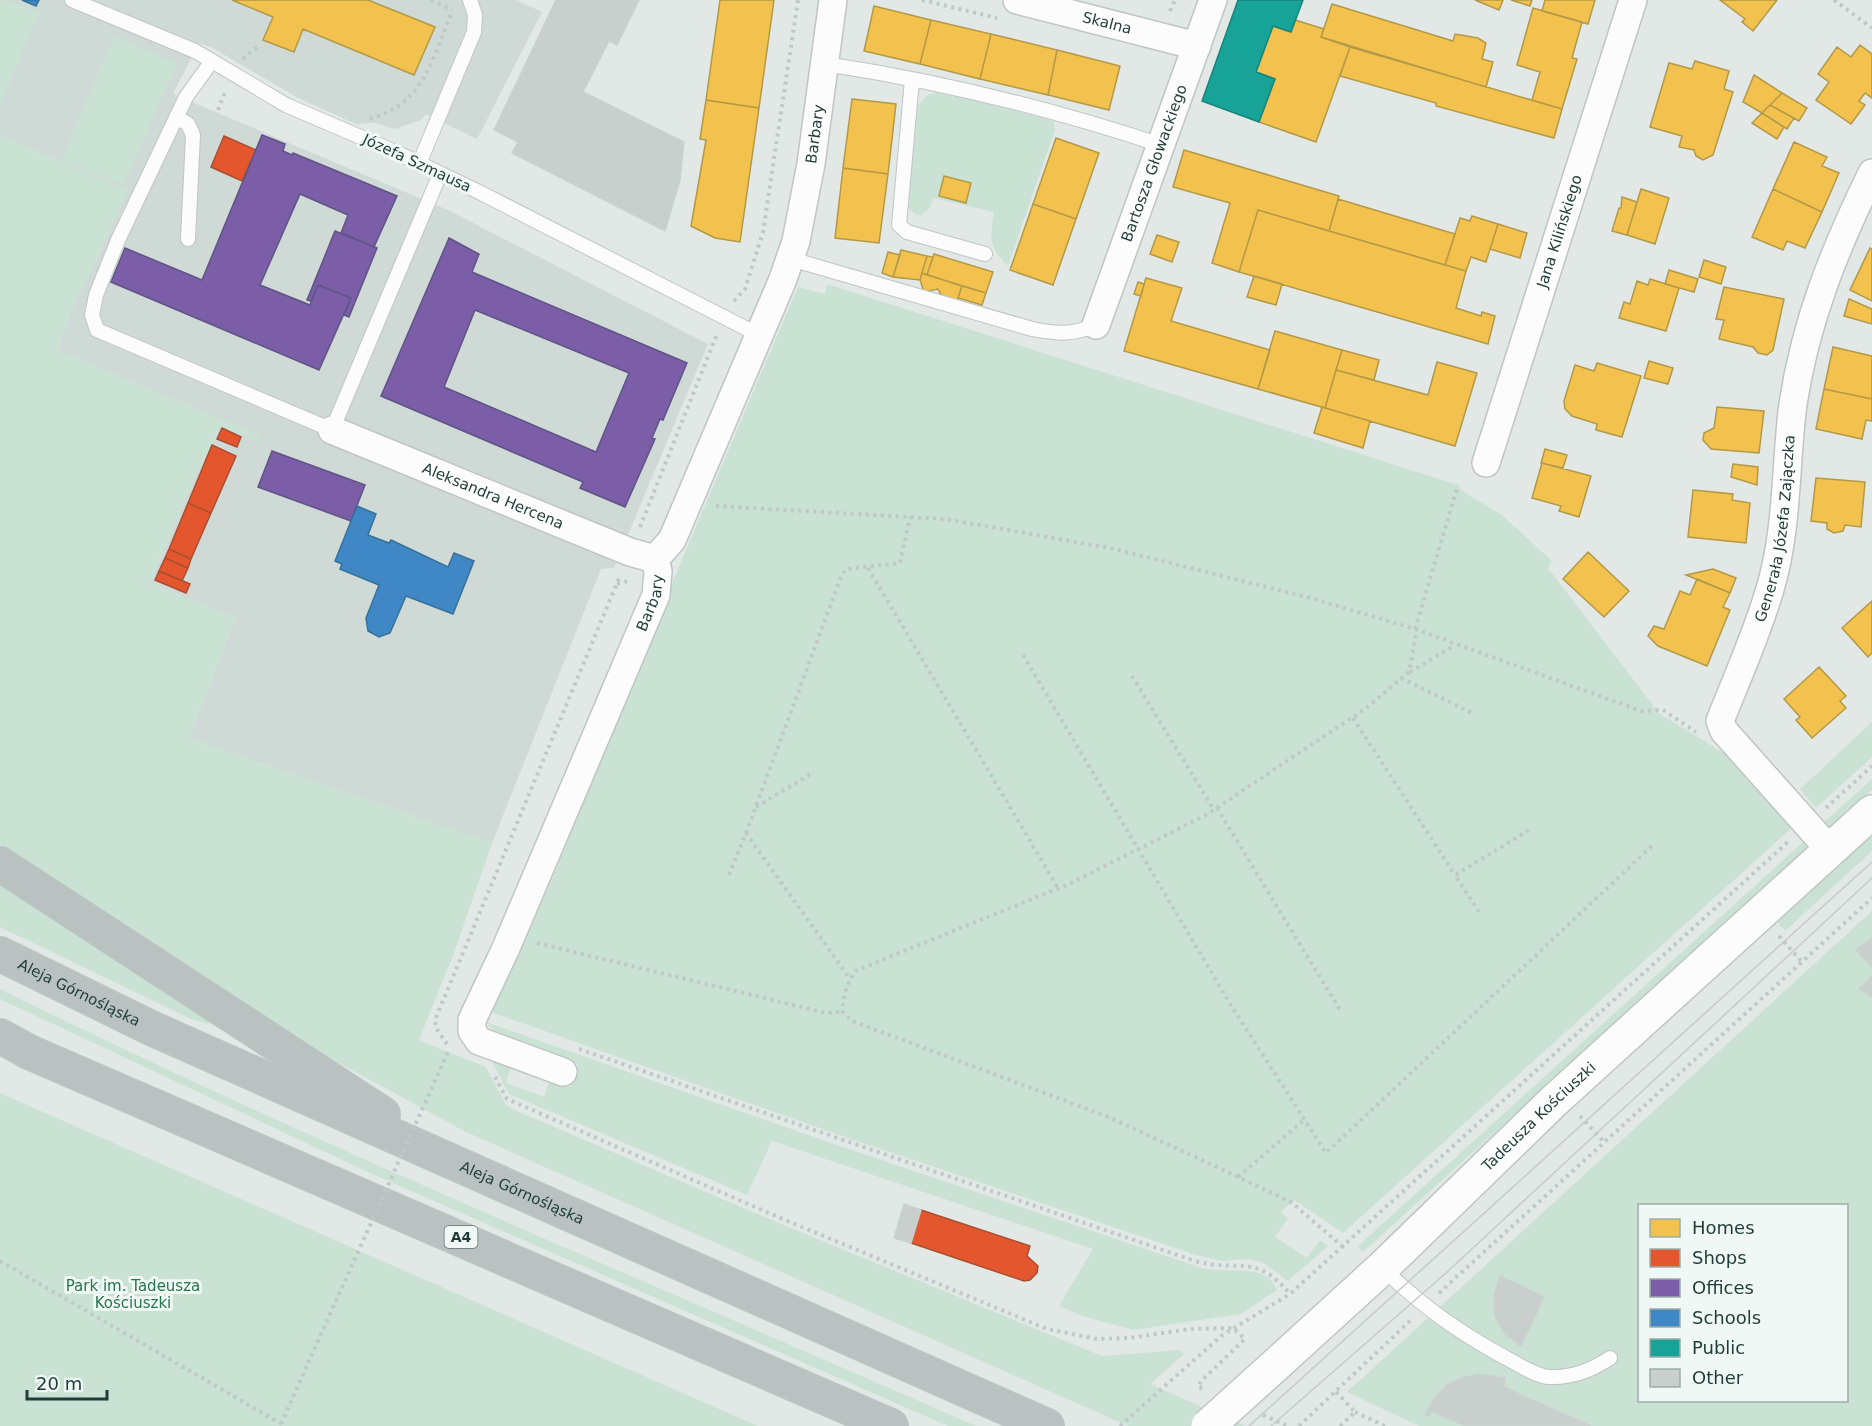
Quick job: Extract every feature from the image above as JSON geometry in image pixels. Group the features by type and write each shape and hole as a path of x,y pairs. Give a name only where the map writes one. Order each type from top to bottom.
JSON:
{"highway":[{"path":"0,864 473,1172"},
{"name":"Aleja Górnośląska","path":"0,954 151,1028 1047,1426"},
{"name":"A4","path":"0,1036 14,1047 891,1426"}],"street":[{"name":"Barbary","path":"563,1072 479,1041 474,1036 471,1026 656,595 658,571 643,556 672,540 791,259 804,204 833,0"},
{"name":"Skalna","path":"1017,0 1197,46"},
{"name":"Bartosza Głowackiego","path":"1096,325 1213,0"},
{"name":"Jana Kilińskiego","path":"1485,463 1633,0"},
{"name":"Generała Józefa Zajączka","path":"1830,850 1724,731 1720,721 1771,588 1779,547 1794,402 1805,350 1829,265 1872,173"},
{"name":"Aleksandra Hercena","path":"332,430 643,556"},
{"name":"Tadeusza Kościuszki","path":"1208,1426 1382,1268 1554,1101 1872,812"}],"lane":[{"name":"Józefa Szmausa","path":"72,0 195,51 286,105 440,174 615,260 759,335"},
{"path":"419,164 474,32 475,15 470,0"},
{"path":"212,61 176,117 118,240 96,295 92,315 97,330 332,430 440,174"},
{"path":"825,64 912,80 1074,117 1161,145"},
{"path":"912,80 899,225 907,232 985,254"},
{"path":"176,117 188,124 193,135 188,239"},
{"path":"791,259 1032,329 1062,334 1079,332 1096,325"},
{"path":"1382,1268 1424,1307 1447,1324 1546,1377 1569,1376 1587,1371 1610,1358"}],"path":[{"path":"431,0 452,10"},
{"path":"0,1261 283,1425 308,1363 448,1052 449,1048 436,1028 435,1020 643,556 725,318 734,300 745,289 763,232 798,0"},
{"path":"1833,0 1872,28"},
{"path":"369,119 404,104 417,91 440,39"},
{"path":"1409,672 1416,629 1458,485"},
{"path":"712,506 910,517 1042,534 1110,548 1307,597 1416,629 1641,711 1663,710 1697,732 1734,742"},
{"path":"729,875 842,574 846,569 900,563 910,517"},
{"path":"868,568 1058,888"},
{"path":"1343,1247 1291,1202 1106,1116 852,1021 843,1012 842,1001 855,971 876,960 1058,888 1216,809 1353,718 1409,672 1455,645"},
{"path":"1023,655 1138,850 1326,1153 1655,843"},
{"path":"1132,676 1340,1010"},
{"path":"1401,678 1472,713"},
{"path":"1353,718 1479,912"},
{"path":"1120,1426 1233,1328 1290,1294 1872,766"},
{"path":"756,807 814,772"},
{"path":"1455,875 1531,829"},
{"path":"746,833 850,980"},
{"path":"1299,1426 1424,1307 1872,898"},
{"path":"529,940 816,1011 843,1012"},
{"path":"573,1047 1195,1261 1222,1266 1259,1267 1274,1276 1290,1294"},
{"path":"525,1107 778,1217 1047,1329 1097,1339 1129,1338 1190,1329 1233,1328 1245,1340 1201,1381"},
{"path":"1577,1112 1604,1142"},
{"path":"1238,1177 1304,1120"},
{"path":"1336,1392 1355,1412 1385,1426"},
{"path":"1340,1426 1355,1412"}],"shaded area":[{"path":"0,0 516,0 542,12 477,139 426,114 421,120 395,129 375,123 356,124 298,98 211,47 199,43 173,94 448,210 708,344 614,568 601,569 492,843 189,738 236,618 150,583 191,484 220,427 258,441 260,436 57,350 71,312 128,191 0,135"}],"green space":[{"path":"0,0 7,0 39,13 0,106"},
{"path":"114,37 177,63 124,186 61,160"},
{"path":"943,91 1053,121 1055,130 1008,266 997,253 992,242 994,212 933,198 930,208 921,215 915,214 907,206 917,106 927,95"},
{"path":"0,135 128,191 71,312 57,350 261,436 258,441 220,427 191,484 150,583 236,618 189,738 492,843 454,953 419,1040 486,1067 506,1105 517,1111 781,1224 1102,1356 1180,1350 1184,1354 1150,1384 1245,1426 1128,1426 466,1132 302,1043 0,845"},
{"path":"827,284 1458,485 1462,491 1502,515 1552,561 1548,568 1659,713 1730,757 1795,825 1343,1233 1294,1200 1281,1212 1288,1218 1275,1237 1307,1258 1320,1240 1328,1246 1288,1281 1262,1262 1245,1259 1222,1261 1196,1255 842,1136 485,1010 522,946 553,877 683,557 798,287 825,294"},
{"path":"1872,722 1872,757 1816,808 1800,789"},
{"path":"1872,779 1872,790 1826,832 1821,825"},
{"path":"1872,832 1872,851 1785,931 1776,920"},
{"path":"1803,842 1808,848 1363,1252 1358,1246"},
{"path":"0,881 210,1019 209,1024 191,1019 0,927"},
{"path":"1872,911 1872,1426 1419,1426 1347,1392"},
{"path":"0,989 241,1104 363,1159 976,1426 948,1426 368,1172 0,999"},
{"path":"486,1022 837,1145 1202,1268 1255,1272 1272,1281 1277,1290 1241,1314 1133,1330 1082,1316 1059,1306 1093,1249 772,1141 747,1195 509,1094 490,1058 511,1066 506,1083 544,1097 550,1080 570,1087 578,1064 498,1034"},
{"name":"Park im. Tadeusza Kościuszki","path":"0,1093 758,1426 0,1426"}],"building: Homes":[{"path":"232,0 368,0 435,27 414,75 303,29 294,52 263,40 273,17"},
{"path":"720,0 774,0 759,108 706,100"},
{"path":"1475,0 1503,0 1499,10"},
{"path":"1511,0 1532,0 1530,6"},
{"path":"1545,0 1595,0 1588,24 1542,11"},
{"path":"1720,0 1777,0 1753,31 1742,22 1745,19"},
{"path":"1332,4 1453,41 1455,34 1478,38 1486,43 1482,59 1493,62 1486,87 1321,37"},
{"path":"874,6 931,20 920,64 864,51"},
{"path":"1533,8 1582,22 1572,58 1577,59 1562,109 1532,100 1540,72 1517,65"},
{"path":"931,20 991,34 980,79 920,64"},
{"path":"1295,20 1324,29 1321,37 1350,47 1316,142 1259,122 1275,79 1256,72 1273,26 1291,32"},
{"path":"991,34 1057,50 1048,95 980,79"},
{"path":"1860,45 1872,54 1872,98 1865,93 1859,101 1865,105 1851,124 1816,100 1829,82 1818,74 1837,47 1851,57"},
{"path":"1350,47 1562,109 1554,138 1436,106 1436,103 1340,76"},
{"path":"1057,50 1120,66 1109,110 1048,95"},
{"path":"1695,61 1729,71 1724,89 1733,92 1713,155 1703,160 1696,156 1694,150 1679,147 1682,136 1650,127 1669,63 1692,69"},
{"path":"1754,75 1782,93 1762,113 1743,102"},
{"path":"1782,93 1807,108 1799,121 1770,105"},
{"path":"852,99 896,104 888,174 843,168"},
{"path":"706,100 759,108 740,242 715,238 691,226 706,140 700,139"},
{"path":"1770,105 1794,118 1787,129 1762,113"},
{"path":"1762,113 1784,127 1777,139 1752,123"},
{"path":"1056,138 1099,153 1076,219 1033,204"},
{"path":"1794,142 1827,157 1822,166 1839,173 1822,212 1773,189"},
{"path":"1184,150 1339,196 1329,231 1258,210 1239,272 1212,263 1230,203 1173,187"},
{"path":"843,168 888,174 879,243 835,238"},
{"path":"944,176 971,183 966,203 939,196"},
{"path":"1641,189 1669,198 1655,244 1627,235"},
{"path":"1773,189 1822,212 1805,248 1787,241 1783,250 1752,237"},
{"path":"1622,197 1637,202 1627,235 1612,231 1619,208 1621,208"},
{"path":"1338,199 1455,234 1445,265 1329,231"},
{"path":"1033,204 1076,219 1053,285 1010,270"},
{"path":"1258,210 1466,271 1456,308 1481,316 1482,312 1495,316 1488,344 1239,272"},
{"path":"1472,216 1498,224 1486,262 1471,257 1466,271 1445,265 1460,218 1470,221"},
{"path":"1498,224 1527,233 1520,258 1490,249"},
{"path":"1157,235 1179,242 1172,262 1150,254"},
{"path":"1870,248 1872,249 1872,301 1850,290"},
{"path":"901,250 927,256 920,280 893,277"},
{"path":"888,252 900,255 893,277 882,273"},
{"path":"934,254 993,272 986,293 927,275"},
{"path":"927,256 933,257 927,275 922,273"},
{"path":"1704,260 1726,267 1721,284 1699,277"},
{"path":"1669,270 1698,279 1694,292 1665,284"},
{"path":"922,273 962,286 957,301 942,297 938,289 924,292 920,280"},
{"path":"1254,276 1282,284 1276,305 1247,297"},
{"path":"1146,278 1182,288 1171,321 1270,350 1258,389 1124,351"},
{"path":"1650,279 1679,288 1666,331 1619,318 1624,302 1630,304 1637,281 1648,285"},
{"path":"1138,282 1144,284 1141,296 1134,294"},
{"path":"962,286 986,293 982,305 958,298"},
{"path":"1724,287 1784,299 1773,350 1767,355 1758,353 1753,347 1719,339 1724,320 1716,319"},
{"path":"1849,299 1872,309 1872,324 1844,316"},
{"path":"1275,331 1342,350 1325,408 1258,389"},
{"path":"1833,347 1872,356 1872,399 1824,389"},
{"path":"1342,350 1379,360 1374,380 1336,370"},
{"path":"1649,361 1673,368 1668,384 1644,378"},
{"path":"1437,362 1477,373 1455,446 1325,408 1336,370 1428,395"},
{"path":"1597,363 1641,376 1622,437 1596,430 1597,424 1572,416 1565,409 1564,401 1575,365 1594,371"},
{"path":"1824,389 1872,399 1872,421 1866,420 1862,439 1816,429"},
{"path":"1322,407 1370,421 1363,448 1314,433"},
{"path":"1717,407 1764,411 1759,453 1711,449 1703,440 1704,433 1714,428"},
{"path":"1545,449 1567,455 1563,468 1541,463"},
{"path":"1542,463 1591,476 1579,517 1559,511 1561,506 1532,498"},
{"path":"1733,464 1758,467 1757,485 1731,477"},
{"path":"1816,478 1865,482 1861,527 1845,525 1843,531 1834,533 1827,529 1827,523 1811,521"},
{"path":"1693,490 1733,494 1732,500 1750,503 1746,543 1688,537"},
{"path":"1588,552 1629,591 1604,617 1563,579"},
{"path":"1713,569 1736,578 1730,593 1686,575"},
{"path":"1697,579 1730,593 1723,607 1730,610 1707,666 1658,646 1648,636 1654,626 1664,629 1680,591 1690,595"},
{"path":"1872,601 1872,653 1868,657 1842,628"},
{"path":"1819,667 1846,696 1840,701 1846,708 1812,738 1796,720 1800,717 1784,699"}],"building: Shops":[{"path":"224,136 256,150 242,181 211,167"},
{"path":"222,428 241,437 237,447 217,439"},
{"path":"212,445 236,456 211,513 188,503"},
{"path":"188,503 211,513 191,559 169,549"},
{"path":"169,549 191,559 188,568 165,558"},
{"path":"165,558 188,568 182,581 159,571"},
{"path":"159,571 190,584 186,593 155,580"},
{"path":"921,1210 1030,1246 1027,1256 1038,1266 1037,1273 1030,1280 1024,1281 911,1243"}],"building: Offices":[{"path":"262,135 285,144 283,151 292,155 293,153 397,196 374,247 341,233 348,215 300,194 260,285 310,305 318,285 351,298 319,370 111,282 125,248 202,280"},
{"path":"335,231 377,248 349,317 344,315 351,298 318,285 311,301 307,300"},
{"path":"449,238 479,254 472,272 687,363 663,420 660,419 652,438 655,439 625,507 580,488 583,482 381,396","holes":["475,310 629,373 596,452 444,387"]},
{"path":"272,451 365,485 351,521 258,487"}],"building: Schools":[{"path":"22,0 39,0 36,6"},
{"path":"357,506 376,514 368,535 389,543 391,540 448,567 454,553 474,561 453,614 406,596 390,633 379,637 368,631 366,618 379,585 340,569 342,564 335,561"}],"building: Public":[{"path":"1238,0 1303,0 1291,32 1273,26 1256,72 1275,79 1259,122 1202,101"}],"building: Other":[{"path":"556,0 639,0 617,45 609,41 583,92 684,142 680,180 665,231 512,153 518,142 494,130"},
{"path":"1872,938 1872,967 1856,950"},
{"path":"1872,976 1872,997 1859,989"},
{"path":"904,1204 921,1210 911,1243 894,1238"},
{"path":"1500,1276 1544,1297 1521,1346 1505,1334 1495,1316 1494,1295"},
{"path":"1479,1374 1505,1378 1504,1387 1591,1426 1465,1426 1431,1411 1429,1416 1425,1415 1435,1397 1448,1384"}],"tram line":[{"path":"1249,1426 1872,862"},
{"path":"1271,1426 1446,1273 1872,878"}]}
